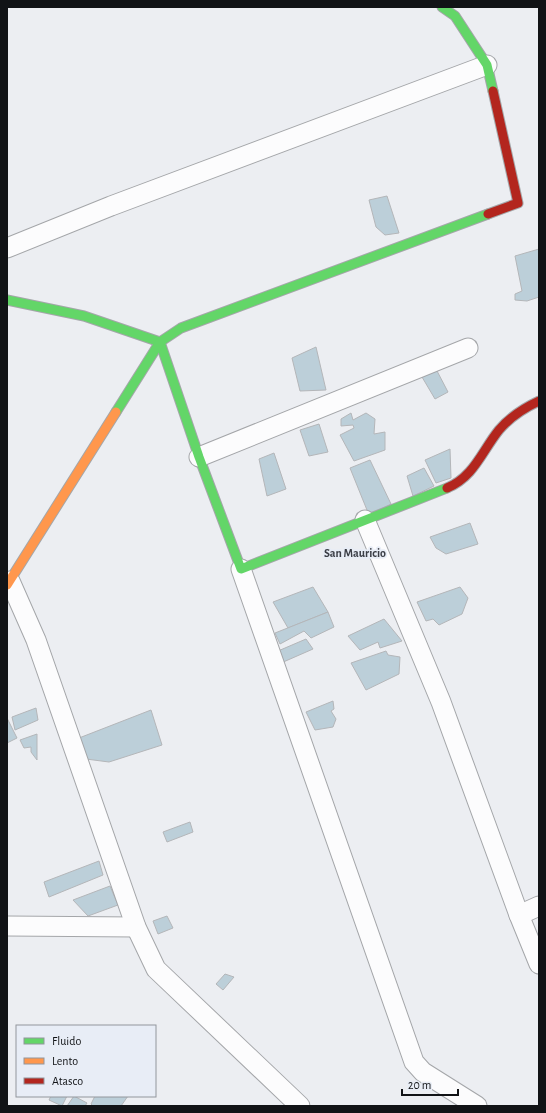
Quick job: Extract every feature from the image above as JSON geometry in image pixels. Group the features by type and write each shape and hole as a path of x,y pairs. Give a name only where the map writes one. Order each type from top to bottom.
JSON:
{"street":[{"path":"300,1106 156,969 136,927 36,640 8,583 160,342 181,328 518,203 488,65 455,16 442,7"},
{"path":"7,248 118,203 488,65"},
{"path":"7,300 84,316 160,342"},
{"path":"160,342 199,457 241,568 414,1062 423,1072 477,1106"},
{"path":"199,457 468,348"},
{"path":"241,568 456,484 472,471 495,434 506,422 525,408 539,401"},
{"path":"365,520 441,702 519,915 539,964"},
{"path":"519,915 539,906"},
{"path":"7,926 136,927"}],"building":[{"path":"387,196 399,233 385,235 376,227 369,200"},
{"path":"539,249 539,297 527,301 515,300 515,294 522,291 515,256"},
{"path":"316,347 326,390 300,391 292,358"},
{"path":"436,369 448,392 435,399 422,377"},
{"path":"351,413 353,420 366,413 375,419 374,434 385,432 385,450 354,461 340,435 354,428 353,425 341,426 341,419"},
{"path":"319,424 328,452 309,456 300,430"},
{"path":"450,449 451,478 436,483 425,460"},
{"path":"274,453 286,489 267,496 259,459"},
{"path":"370,460 391,504 369,515 350,468"},
{"path":"424,468 434,486 413,496 407,476"},
{"path":"470,523 478,544 446,554 436,548 430,537"},
{"path":"313,587 328,612 288,628 273,602"},
{"path":"460,587 468,598 462,614 439,625 433,619 426,621 417,602"},
{"path":"328,612 334,627 311,638 304,631 280,644 275,633"},
{"path":"384,619 402,641 380,648 378,642 360,650 348,636"},
{"path":"306,639 313,649 281,663 278,651"},
{"path":"386,651 388,655 400,657 399,674 366,690 351,663"},
{"path":"333,701 334,709 331,711 336,719 333,727 315,730 306,712"},
{"path":"36,708 38,720 15,730 12,717"},
{"path":"151,710 162,745 109,762 86,759 79,738"},
{"path":"7,718 17,738 7,743"},
{"path":"37,734 37,760 31,752 31,747 24,748 20,740"},
{"path":"190,822 193,832 167,842 163,832"},
{"path":"99,861 103,875 49,897 44,882"},
{"path":"110,886 118,905 88,916 73,900"},
{"path":"167,916 173,928 158,934 153,921"},
{"path":"225,974 234,977 223,990 216,984"},
{"path":"50,1097 66,1097 62,1106 49,1100"},
{"path":"73,1097 87,1103 85,1106 67,1106"},
{"path":"94,1097 127,1097 121,1106 93,1106 91,1104"}],"traffic: fast":[{"path":"442,7 455,16 487,65 493,91"},
{"path":"116,412 160,342 181,328 488,214"},
{"path":"7,300 84,316 160,342"},
{"path":"160,342 199,457 241,569 447,488"}],"traffic: slow":[{"path":"7,585 116,412"}],"traffic: jam":[{"path":"488,214 518,203 493,91"},
{"path":"447,488 456,483 471,470 499,430 508,421 539,401"}],"district":[{"name":"San Mauricio","path":"355,553"}]}
